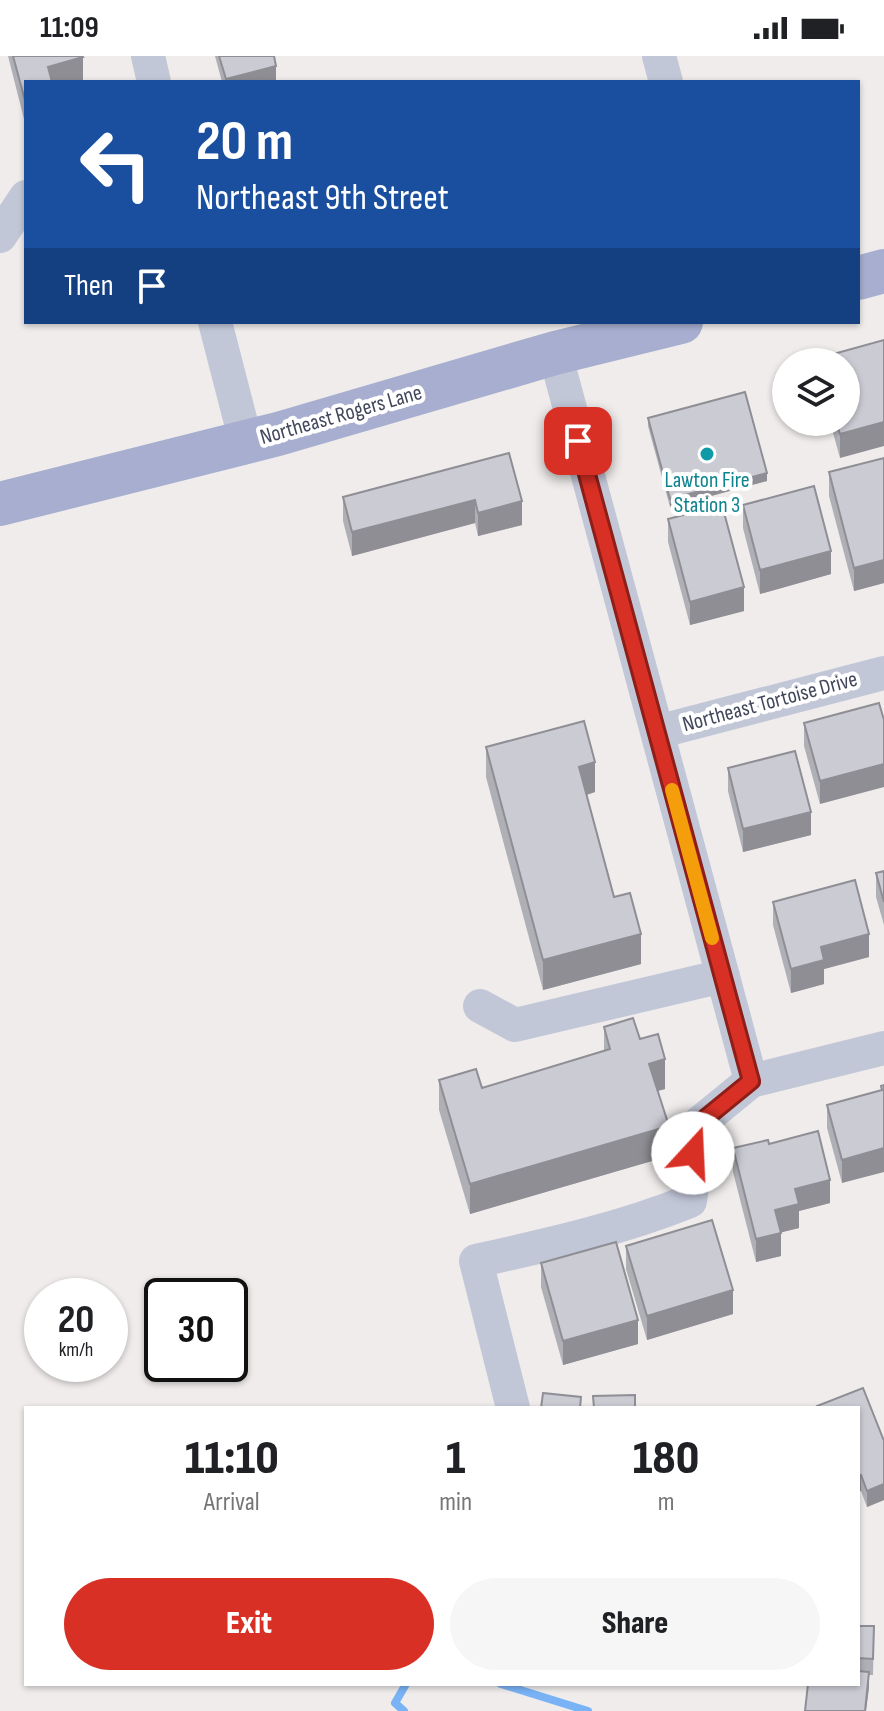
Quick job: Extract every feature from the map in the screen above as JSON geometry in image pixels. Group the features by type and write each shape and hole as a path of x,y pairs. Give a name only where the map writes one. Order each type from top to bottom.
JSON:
{"main road":[{"path":"860,277 884,271"},
{"name":"Northeast Rogers Lane","path":"0,504 246,442 555,353 673,324"}],"street":[{"path":"148,56 154,80"},
{"path":"659,56 665,80"},
{"path":"0,236 24,200"},
{"path":"216,324 246,442"},
{"path":"555,353 751,1081"},
{"name":"Northeast Tortoise Drive","path":"657,732 884,673"},
{"path":"480,1006 515,1025 723,976"},
{"path":"512,1406 476,1261 560,1242 657,1214 690,1201 694,1175 691,1130 751,1081 884,1048"}],"building":[{"path":"13,56 83,57 48,67 51,80 24,80 24,97"},
{"path":"219,56 274,56 276,66 226,79"},
{"path":"884,340 884,422 860,429 860,348 855,348"},
{"name":"Lawton Fire Station 3","path":"745,392 767,473 670,499 648,418"},
{"path":"509,453 522,501 478,513 475,500 352,532 343,497"},
{"path":"884,458 884,560 854,568 829,472"},
{"path":"814,486 831,551 760,570 743,505"},
{"path":"722,505 744,587 690,602 668,519"},
{"path":"879,703 884,720 884,764 820,781 804,723"},
{"path":"584,721 595,762 579,767 614,897 630,893 641,934 543,960 486,747"},
{"path":"795,751 811,812 743,829 728,768"},
{"path":"884,871 884,902 876,873"},
{"path":"855,880 869,934 821,947 824,960 791,969 773,902"},
{"path":"633,1018 640,1039 658,1034 665,1059 649,1064 669,1126 470,1184 439,1080 476,1069 482,1088 610,1049 604,1027"},
{"path":"884,1085 884,1148 842,1160 827,1105 882,1090 881,1086"},
{"path":"818,1131 830,1180 795,1189 799,1204 775,1210 781,1233 756,1239 733,1148 768,1140 769,1144"},
{"path":"712,1220 733,1290 647,1316 626,1246"},
{"path":"616,1242 638,1320 563,1341 541,1263"},
{"path":"863,1388 884,1441 884,1484 867,1491 860,1475 860,1406 817,1406"},
{"path":"543,1393 581,1397 580,1406 541,1406"},
{"path":"635,1395 635,1406 594,1406 593,1396"},
{"path":"860,1626 874,1626 873,1659 860,1658"},
{"path":"860,1671 869,1672 865,1711 805,1711 808,1686 860,1686"}],"waterway":[{"path":"404,1711 395,1703 405,1686"},
{"path":"507,1686 588,1711"}],"slow traffic":[{"path":"672,790 712,938"}],"place":[{"name":"Lawton Fire Station 3","path":"707,454"}],"route":[{"path":"578,441 751,1081 691,1130 693,1153"}]}
